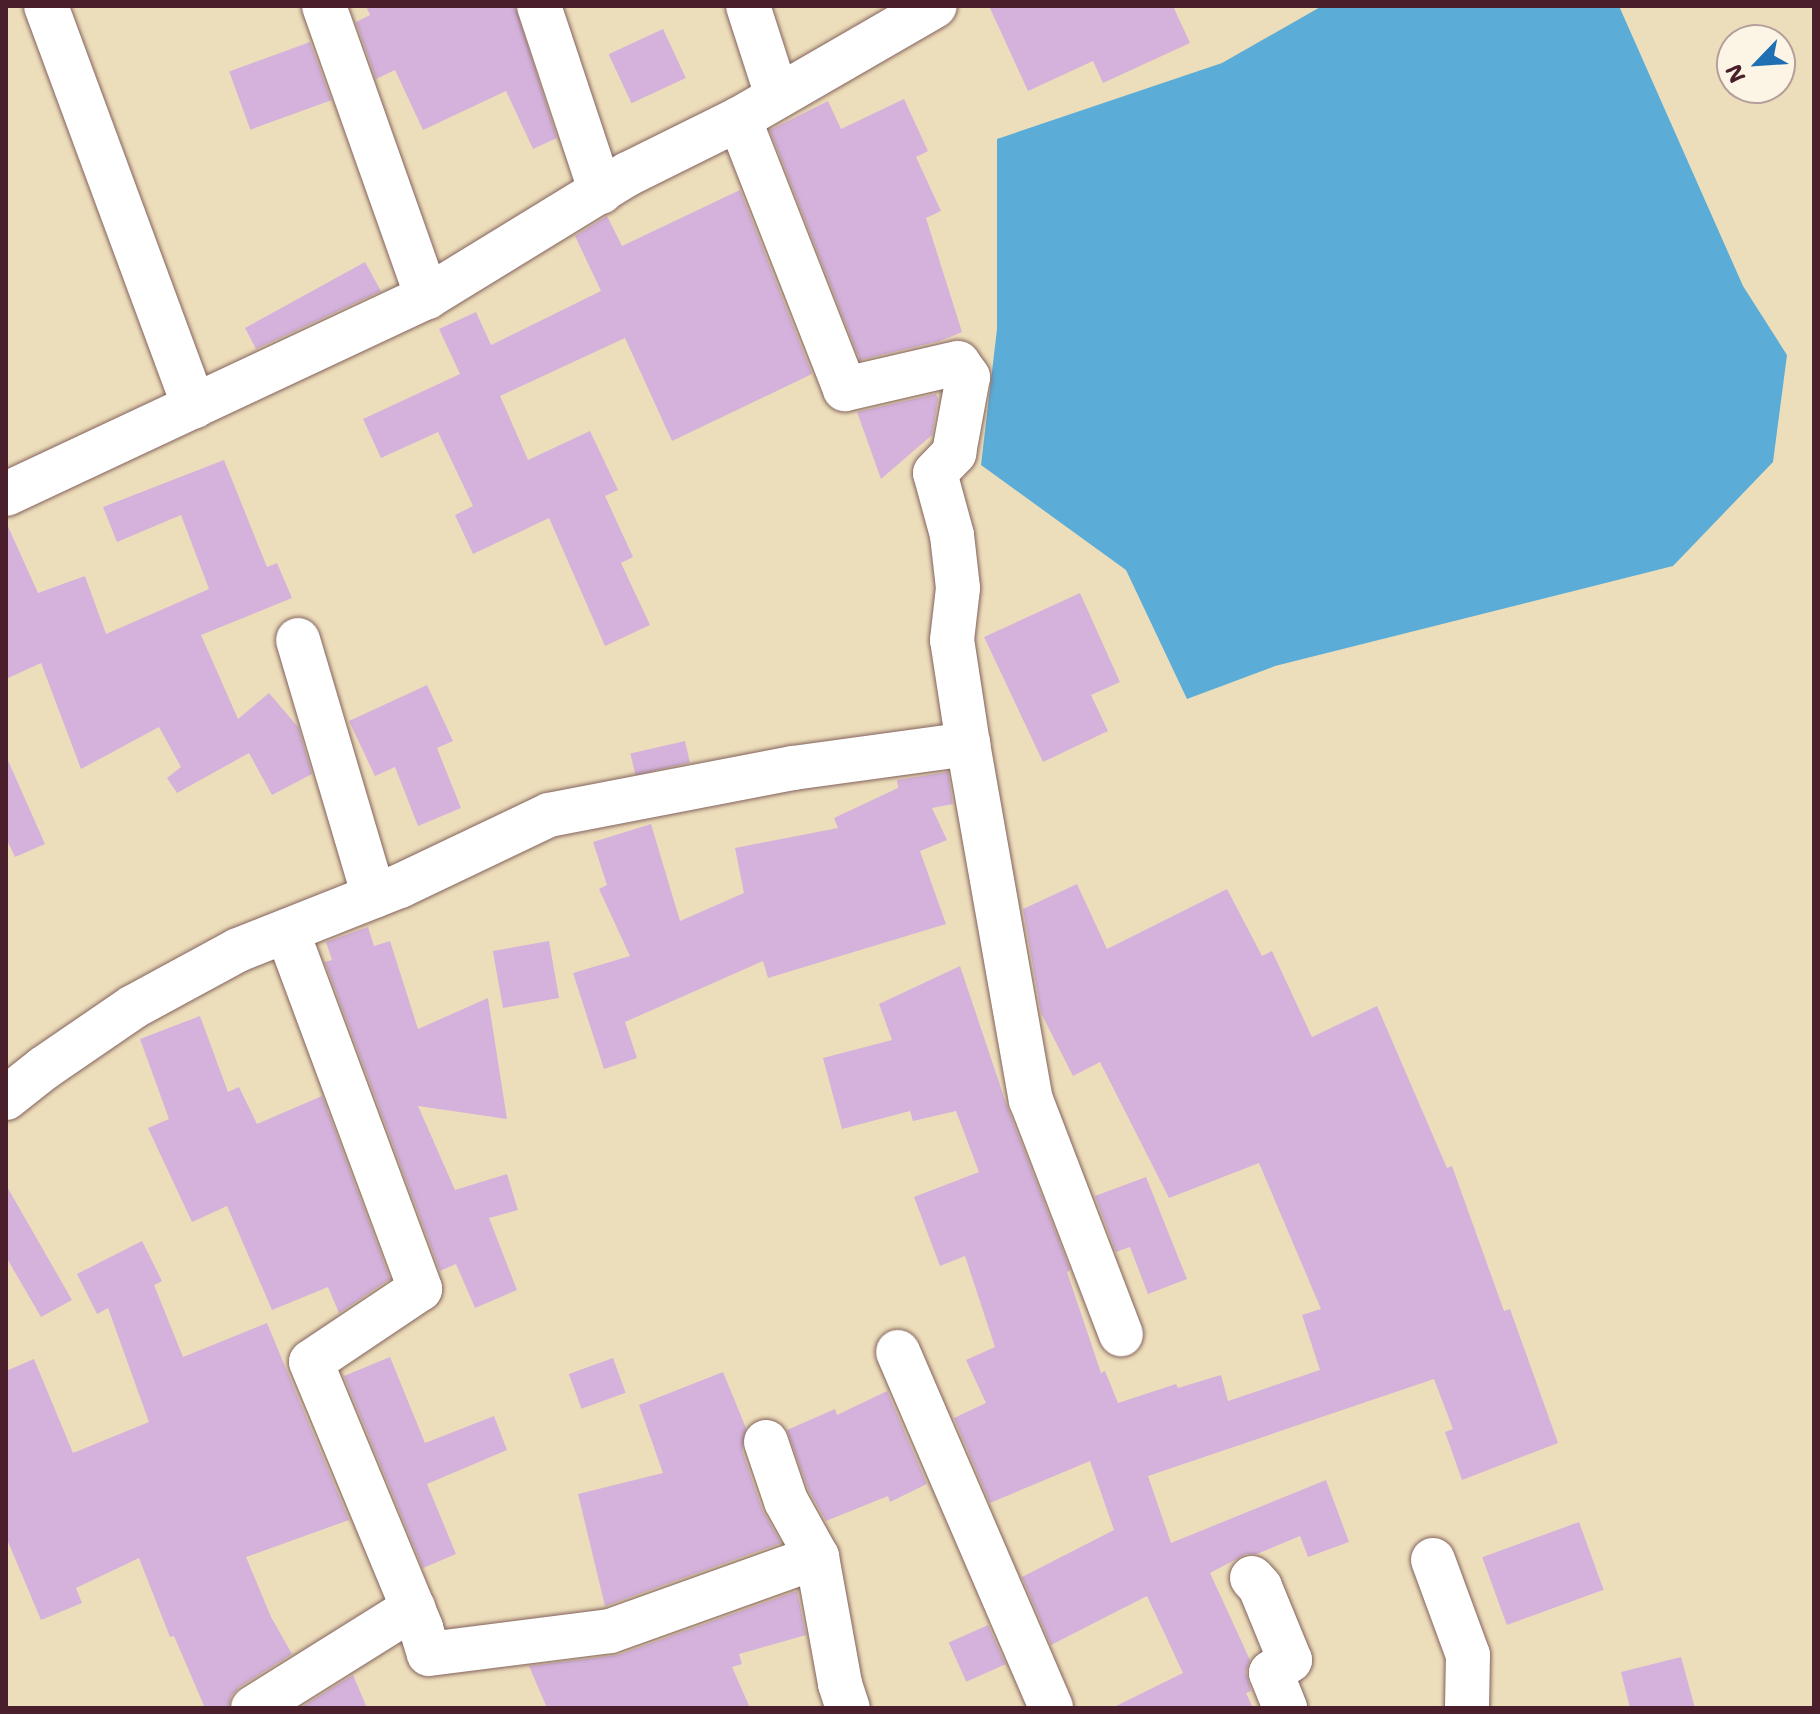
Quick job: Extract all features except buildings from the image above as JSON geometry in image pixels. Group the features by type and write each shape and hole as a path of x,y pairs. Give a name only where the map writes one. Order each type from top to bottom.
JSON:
{"street":[{"path":"46,6 194,406"},
{"path":"324,6 427,297"},
{"path":"539,6 601,192"},
{"path":"748,6 777,96"},
{"path":"6,494 427,297 601,192 739,119 935,6"},
{"path":"739,119 845,389 958,363 968,377 954,453 935,473 952,535 957,575 952,640 968,744 1031,1100 1121,1334"},
{"path":"298,640 374,896"},
{"path":"6,1098 133,1007 238,950 374,896 549,815 793,768 968,744"},
{"path":"287,931 420,1289 311,1362 413,1608 429,1654 610,1631 817,1557"},
{"path":"898,1352 1051,1708"},
{"path":"766,1442 786,1501 817,1557 840,1684 848,1708"},
{"path":"1433,1560 1468,1655 1467,1708"},
{"path":"1252,1578 1260,1587 1290,1660 1271,1673 1285,1708"},
{"path":"253,1708 413,1608"}],"water":[{"path":"1322,6 1619,6 1743,286 1787,355 1773,462 1673,566 1275,666 1187,699 1126,570 981,465 997,329 997,139 1222,63"}]}
